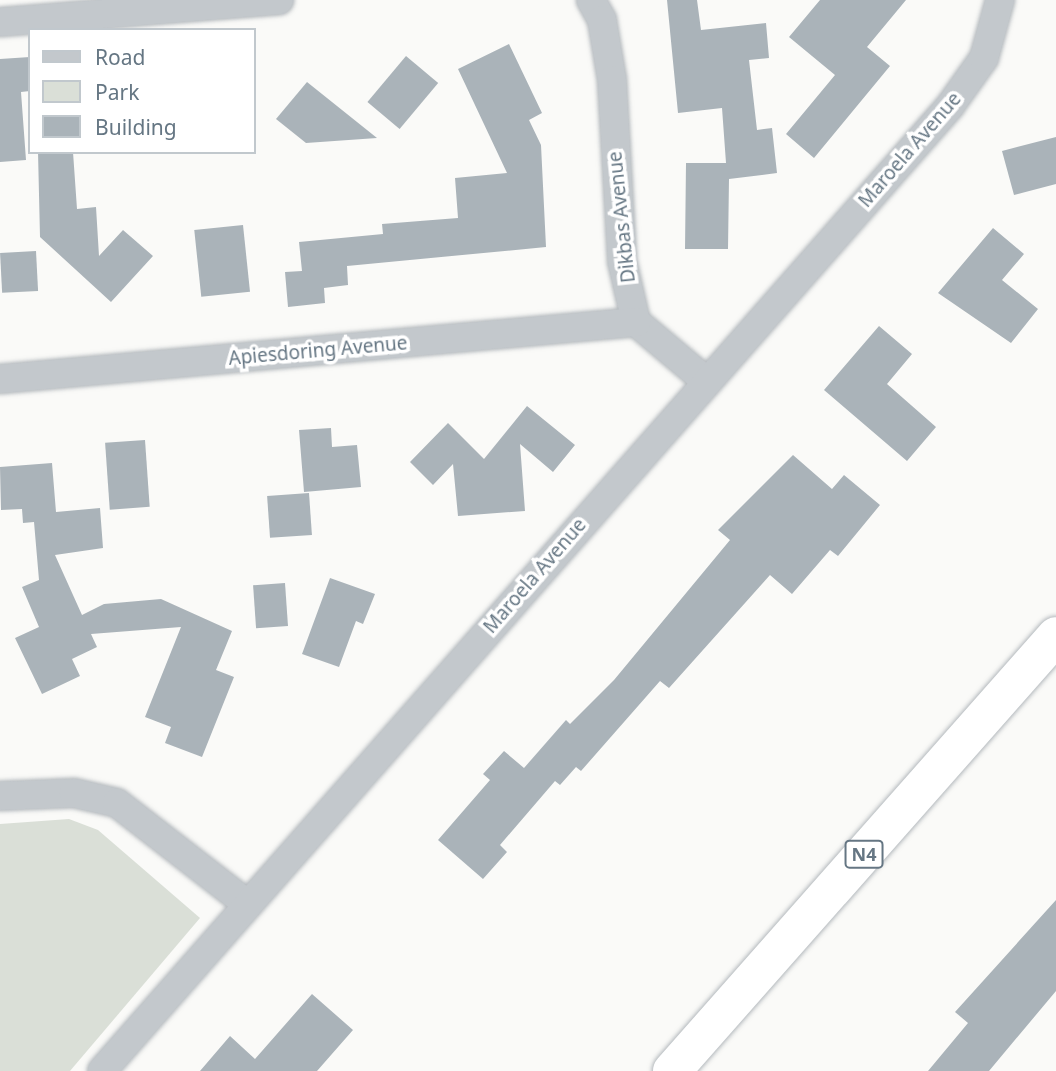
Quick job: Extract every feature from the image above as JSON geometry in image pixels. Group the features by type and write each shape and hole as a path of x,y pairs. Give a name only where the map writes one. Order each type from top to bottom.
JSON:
{"highway":[{"name":"N4","path":"672,1071 1056,636"}],"street":[{"path":"0,22 279,0"},
{"name":"Maroela Avenue","path":"102,1071 970,82 994,34 1000,0"},
{"name":"Dikbas Avenue","path":"596,10 622,261 636,322"},
{"path":"636,322 706,381"},
{"name":"Apiesdoring Avenue","path":"0,379 636,322"},
{"path":"0,796 74,793 117,803 247,904"}],"green space":[{"path":"69,819 98,830 200,918 70,1071 0,1071 0,824"}],"building":[{"path":"667,0 697,0 701,30 766,23 769,58 749,60 757,130 772,128 777,173 729,179 728,249 685,249 686,163 726,163 722,108 678,113"},
{"path":"820,0 906,0 867,47 890,66 814,158 786,134 835,75 789,37"},
{"path":"509,44 542,113 529,120 541,145 546,247 347,266 348,285 324,288 325,303 288,307 285,272 302,271 299,242 383,234 382,224 458,218 455,178 507,173 458,69"},
{"path":"406,56 438,83 400,129 367,102"},
{"path":"28,57 28,91 21,92 26,160 0,162 0,59"},
{"path":"307,82 377,138 306,143 276,119"},
{"path":"1056,137 1056,184 1014,195 1002,151"},
{"path":"38,154 73,154 77,209 96,207 99,256 123,230 153,256 111,302 40,237"},
{"path":"243,225 250,292 201,297 194,230"},
{"path":"993,228 1024,254 1002,280 1038,309 1011,343 938,293"},
{"path":"36,251 38,291 2,293 0,253"},
{"path":"879,326 912,354 887,384 936,427 907,461 824,390"},
{"path":"527,406 575,445 553,472 520,444 525,511 458,516 453,464 433,485 410,462 448,423 484,459"},
{"path":"331,428 332,447 357,445 361,487 304,492 299,430"},
{"path":"145,440 150,507 110,510 105,443"},
{"path":"793,455 832,489 844,475 880,505 838,556 830,550 792,594 770,575 669,688 660,681 581,771 576,767 560,785 555,781 500,845 507,852 483,879 438,840 490,780 483,774 504,751 524,768 566,720 570,724 614,680 730,540 718,530"},
{"path":"52,463 56,512 100,508 103,548 55,555 82,615 104,604 161,599 232,631 216,670 234,677 202,757 165,743 171,727 145,717 181,627 91,634 97,647 72,659 80,676 42,694 15,638 39,627 22,587 39,580 34,522 23,523 22,509 1,510 0,467"},
{"path":"309,493 312,535 270,538 267,496"},
{"path":"330,578 375,594 363,624 356,621 339,667 302,654"},
{"path":"285,583 288,626 256,628 253,585"},
{"path":"1056,900 1056,991 989,1071 928,1071 968,1023 955,1012"},
{"path":"312,994 353,1030 317,1071 200,1071 230,1036 255,1059"}]}
